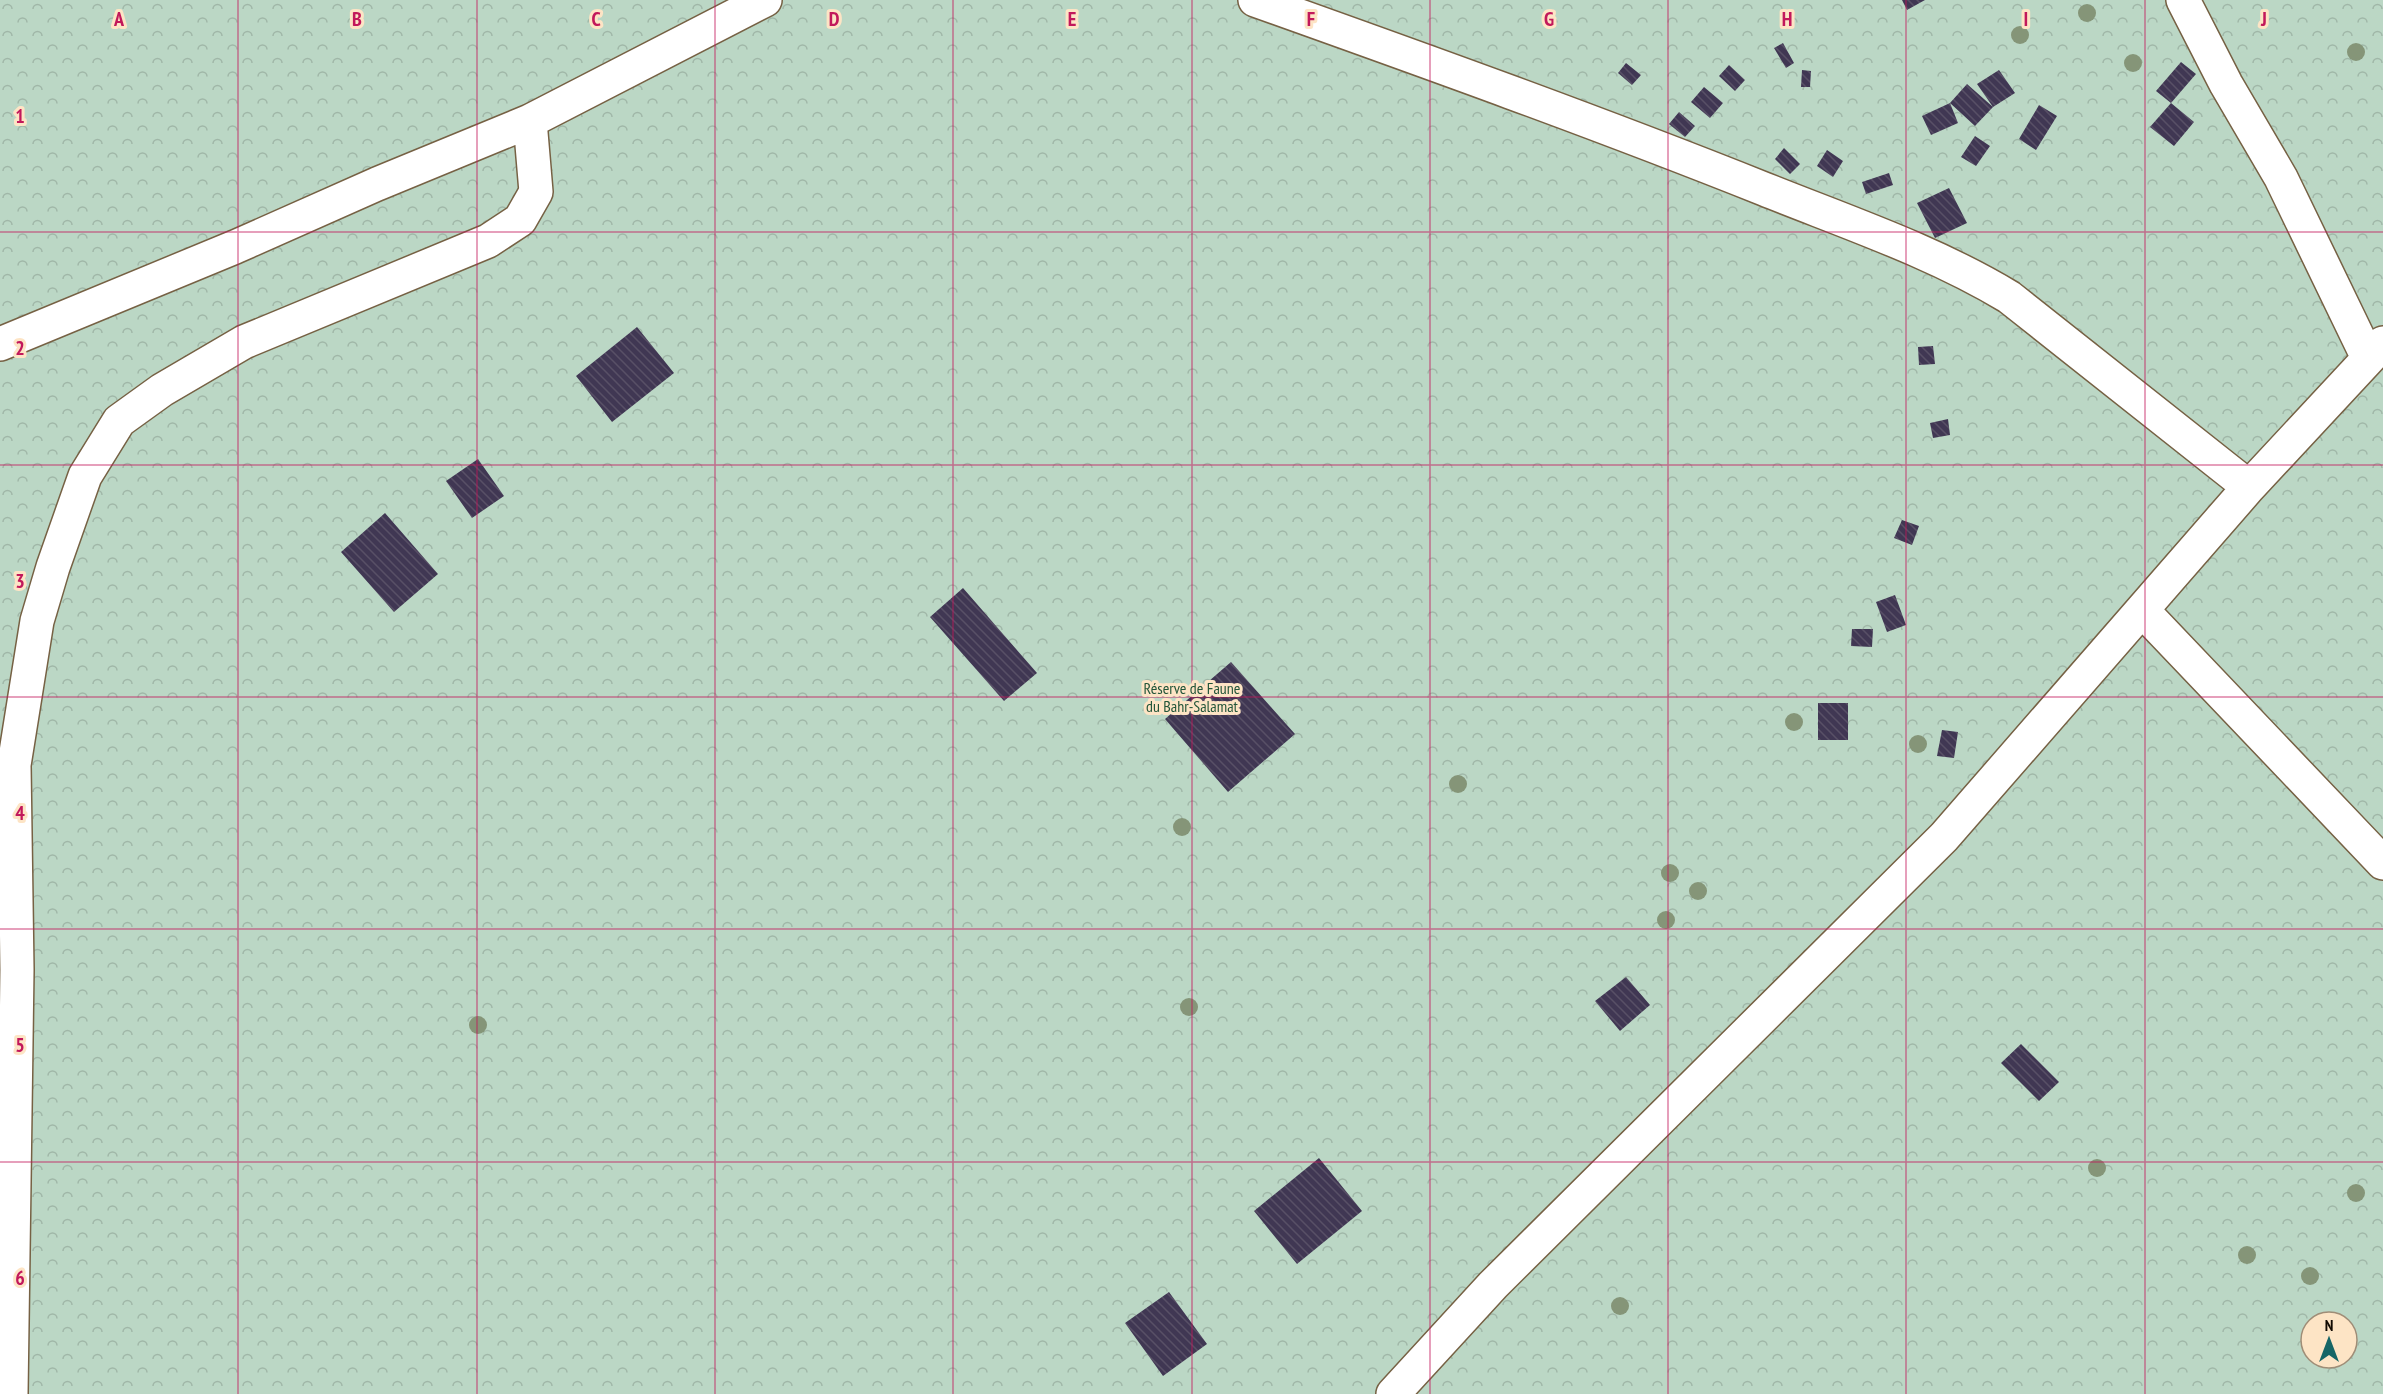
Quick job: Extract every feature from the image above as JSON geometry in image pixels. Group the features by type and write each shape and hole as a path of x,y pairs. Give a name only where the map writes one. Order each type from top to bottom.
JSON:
{"street":[{"path":"0,344 224,252 376,184 530,121 765,0"},
{"path":"1255,0 1637,138 1895,242 1982,281 2009,297 2249,487"},
{"path":"1393,1394 1494,1285 1944,837 2249,487 2376,351 2281,178 2226,84 2183,0"},
{"path":"11,1394 17,970 14,765 37,621 85,476 119,421 162,390 244,342 488,241 520,220 536,192 530,121"},
{"path":"2142,610 2383,863"}],"green space":[{"name":"Réserve de Faune du Bahr-Salamat","path":"0,0 2383,0 2383,1394 0,1394"}],"building":[{"path":"1902,0 1925,0 1907,10"},
{"path":"1783,43 1794,63 1786,68 1774,48"},
{"path":"2181,62 2196,74 2171,103 2156,91"},
{"path":"1626,63 1641,75 1632,85 1618,73"},
{"path":"1729,65 1745,80 1735,91 1719,76"},
{"path":"1802,70 1811,71 1810,87 1801,87"},
{"path":"1999,70 2015,93 1993,107 1977,84"},
{"path":"1967,84 1993,107 1975,126 1950,103"},
{"path":"1704,87 1723,103 1710,118 1691,102"},
{"path":"1950,103 1958,123 1931,135 1922,116"},
{"path":"2171,103 2194,122 2174,146 2150,127"},
{"path":"2039,105 2057,116 2036,150 2019,139"},
{"path":"1679,112 1695,126 1685,137 1669,124"},
{"path":"1975,136 1990,146 1976,166 1961,157"},
{"path":"1784,148 1800,164 1790,174 1775,159"},
{"path":"1827,150 1843,161 1833,177 1817,166"},
{"path":"1889,173 1893,185 1866,194 1862,182"},
{"path":"1949,188 1967,223 1935,238 1917,203"},
{"path":"637,327 674,373 612,422 576,376"},
{"path":"1933,346 1935,364 1919,365 1918,347"},
{"path":"1948,419 1950,435 1933,438 1930,423"},
{"path":"478,459 504,496 472,518 446,481"},
{"path":"385,513 438,574 394,612 341,552"},
{"path":"1902,520 1919,526 1912,545 1894,538"},
{"path":"963,588 1037,673 1004,701 930,617"},
{"path":"1895,595 1906,625 1887,632 1876,602"},
{"path":"1852,629 1873,629 1872,647 1851,646"},
{"path":"1231,662 1295,734 1228,792 1165,719"},
{"path":"1818,703 1848,703 1848,740 1818,740"},
{"path":"1942,730 1958,732 1954,758 1937,756"},
{"path":"1626,977 1650,1005 1620,1031 1595,1001"},
{"path":"2021,1044 2059,1082 2039,1101 2001,1063"},
{"path":"1319,1158 1362,1211 1297,1264 1254,1211"},
{"path":"1169,1292 1207,1344 1163,1376 1125,1323"}]}
